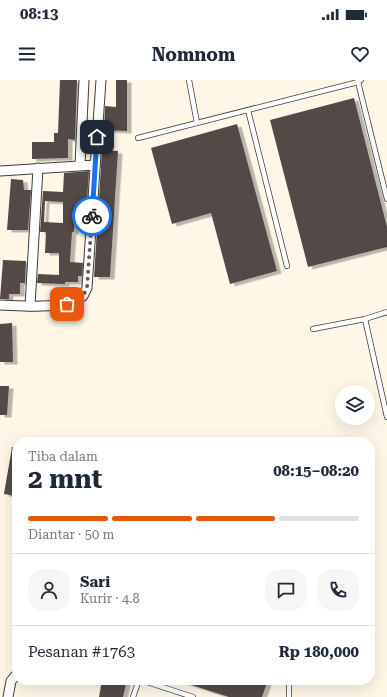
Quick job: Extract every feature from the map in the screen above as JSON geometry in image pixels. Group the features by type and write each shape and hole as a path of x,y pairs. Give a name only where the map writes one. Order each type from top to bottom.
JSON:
{"street":[{"path":"80,165 84,80"},
{"path":"0,305 30,306 67,304 83,296 87,288 101,80"},
{"path":"0,170 96,165"},
{"path":"30,306 38,168"},
{"path":"8,697 12,680"}],"lane":[{"path":"188,80 197,123"},
{"path":"138,138 359,81 387,199"},
{"path":"248,110 287,266"},
{"path":"314,329 365,319 387,312"},
{"path":"365,319 387,417"},
{"path":"133,697 138,685"},
{"path":"156,685 193,697"},
{"path":"289,685 289,697"}],"building":[{"path":"60,80 77,80 75,140 68,139 68,158 32,159 32,142 54,142 54,133 58,133"},
{"path":"116,80 127,80 127,131 104,130 105,106 116,107"},
{"path":"354,98 387,227 387,247 308,267 270,120"},
{"path":"237,124 277,271 230,284 211,213 172,224 151,148"},
{"path":"102,150 118,151 110,277 94,277"},
{"path":"89,171 86,214 75,214 70,262 83,263 82,276 78,276 78,282 65,282 65,284 37,283 38,274 59,275 59,253 45,253 46,232 40,232 43,191 63,192 64,173","holes":["45,201 63,202 63,223 44,222"]},
{"path":"11,179 23,180 24,190 31,190 28,230 7,230"},
{"path":"3,260 26,261 25,283 20,283 20,294 9,294 9,299 0,299"},
{"path":"12,323 13,362 0,362 0,324"},
{"path":"0,386 9,386 7,415 0,415"},
{"path":"12,447 12,495 4,494"},
{"path":"101,685 126,685 123,697 99,697"},
{"path":"191,685 266,685 262,697 229,697"}],"way so far":[{"path":"67,304 83,296 87,288 92,216"}],"route":[{"path":"92,216 97,137"}]}
